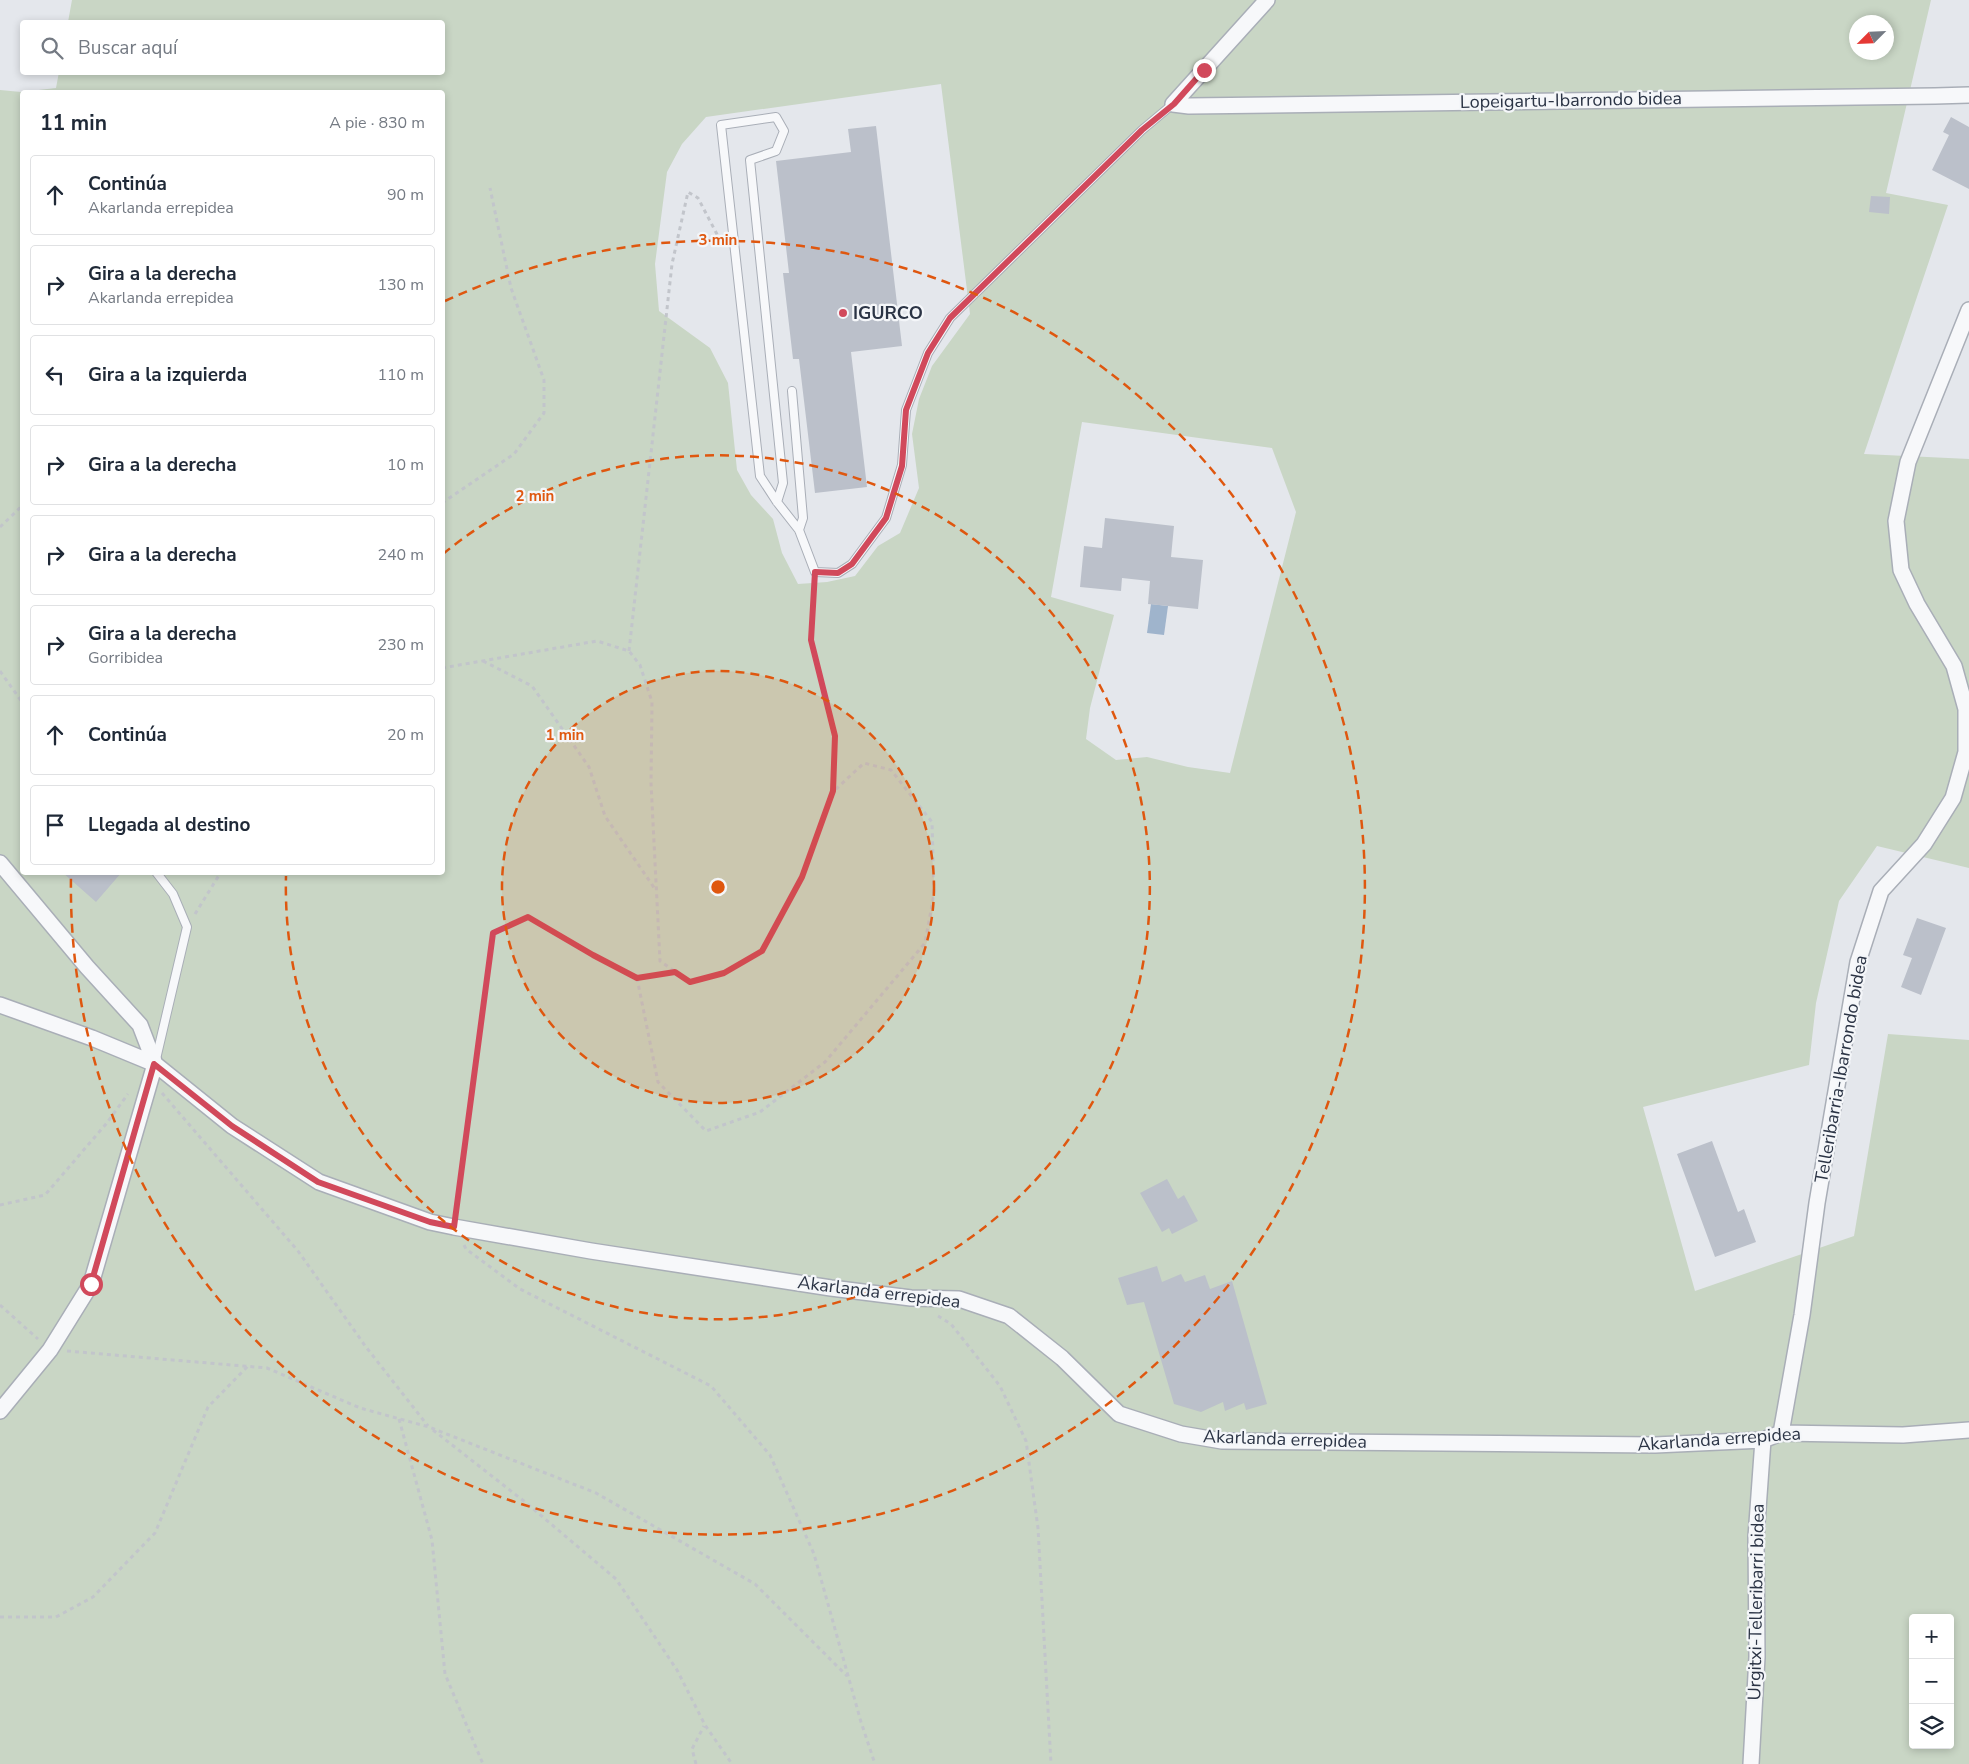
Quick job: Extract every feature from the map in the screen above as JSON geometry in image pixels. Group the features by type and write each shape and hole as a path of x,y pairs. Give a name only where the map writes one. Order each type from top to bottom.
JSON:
{"street":[{"path":"1174,104 1267,0"},
{"name":"Lopeigartu-Ibarrondo bidea","path":"1174,104 1189,106 1969,94"},
{"name":"Telleribarria-Ibarrondo bidea","path":"1781,1433 1802,1315 1817,1203 1858,962 1881,891 1924,844 1953,798 1966,752 1966,709 1954,666 1917,604 1901,570 1896,520 1908,462 1969,310"},
{"path":"0,863 87,967 140,1026 154,1064 91,1284 50,1350 0,1411"},
{"name":"Akarlanda errepidea","path":"0,1004 92,1038 154,1064 232,1126 318,1182 430,1222 454,1227 591,1251 832,1288 911,1298 959,1299 1009,1316 1062,1358 1119,1414 1181,1434 1222,1440 1655,1446 1762,1440 1781,1433 1903,1435 1969,1430"},
{"name":"Urgitxi-Telleribarri bidea","path":"1751,1764 1757,1657 1756,1537 1762,1440"}],"lane":[{"path":"777,502 783,483 750,160 776,151 784,131 776,116 721,125 760,476 777,502 799,530 815,572 838,573 852,564 886,518 902,466 906,410 928,353 950,318 1142,130 1174,104"},
{"path":"792,391 802,518 799,530"},
{"path":"154,1064 187,927 173,894 158,875"}],"path":[{"path":"445,501 514,454 544,413 544,380 511,288 490,188"},
{"path":"629,651 672,264 688,192 698,198 723,246"},
{"path":"0,527 20,508"},
{"path":"445,667 597,642 629,651 640,666 652,702 651,783 660,961 690,982 724,973 762,951 802,877 833,791 835,736 811,640 815,572"},
{"path":"482,661 532,686 588,767 605,816 655,890"},
{"path":"0,670 20,699"},
{"path":"637,978 658,1082 706,1131 760,1112 826,1062 925,944 934,894 932,822 891,770 864,763 833,791"},
{"path":"187,927 219,875"},
{"path":"675,972 637,978 528,917 493,933 454,1227 466,1249 520,1289 711,1386 770,1455 814,1554 875,1764"},
{"path":"0,1205 45,1194 106,1124 132,1089"},
{"path":"160,1090 298,1252 366,1347 429,1427 525,1502 616,1579 677,1670 704,1725 732,1764"},
{"path":"0,1305 50,1350 267,1368 360,1408 429,1427 596,1492 755,1584 848,1676"},
{"path":"935,1314 951,1324 1000,1386 1026,1441 1038,1528 1051,1764"},
{"path":"0,1617 56,1617 93,1597 155,1533 208,1407 248,1366"},
{"path":"398,1418 432,1540 445,1674 484,1764"},
{"path":"696,1764 692,1749 704,1725"}],"green space":[{"path":"72,0 1931,0 1886,193 1948,205 1864,454 1969,459 1969,868 1877,846 1839,901 1816,1003 1809,1065 1643,1107 1695,1291 1854,1236 1888,1034 1969,1040 1969,1764 0,1764 0,90 20,92 20,875 445,875 445,90 38,90 56,88 58,75 445,75 445,20 68,20","holes":["941,84 970,314 932,366 919,399 912,434 919,488 900,533 878,546 855,576 827,582 798,584 782,553 773,519 751,495 737,470 728,383 710,348 659,311 655,264 667,172 682,144 706,117","1082,422 1272,448 1296,512 1230,773 1188,767 1147,757 1116,760 1086,739 1090,708 1114,615 1051,597"]}],"water":[{"path":"1151,604 1168,606 1164,635 1147,633"}],"building":[{"path":"1951,117 1969,127 1969,189 1932,170 1949,135 1943,132"},
{"name":"IGURCO","path":"876,126 902,346 851,352 867,487 815,493 799,359 793,359 783,273 789,273 776,161 851,152 848,129"},
{"path":"1871,196 1890,197 1889,214 1869,212"},
{"path":"1105,518 1174,526 1171,557 1203,560 1198,609 1148,604 1150,581 1122,578 1121,591 1080,587 1084,546 1102,548"},
{"path":"65,875 119,875 96,902"},
{"path":"1917,918 1946,928 1921,995 1901,987 1912,958 1903,955"},
{"path":"1712,1141 1738,1212 1744,1209 1756,1242 1715,1257 1677,1154"},
{"path":"1167,1179 1178,1199 1184,1195 1198,1221 1172,1234 1169,1228 1162,1232 1140,1193"},
{"path":"1157,1266 1162,1282 1181,1274 1185,1282 1205,1275 1210,1289 1232,1281 1267,1404 1246,1410 1244,1403 1225,1411 1223,1402 1201,1412 1174,1404 1144,1302 1127,1305 1118,1278"}],"place":[{"name":"IGURCO","path":"843,313"}],"route":[{"path":"91,1284 154,1064 232,1126 318,1182 430,1222 454,1227 493,933 528,917 637,978 675,972 690,982 724,973 762,951 802,877 833,791 835,736 811,640 815,572 838,573 852,564 886,518 902,466 906,410 928,353 950,318 1059,209 1142,130 1174,104 1204,70"}]}
